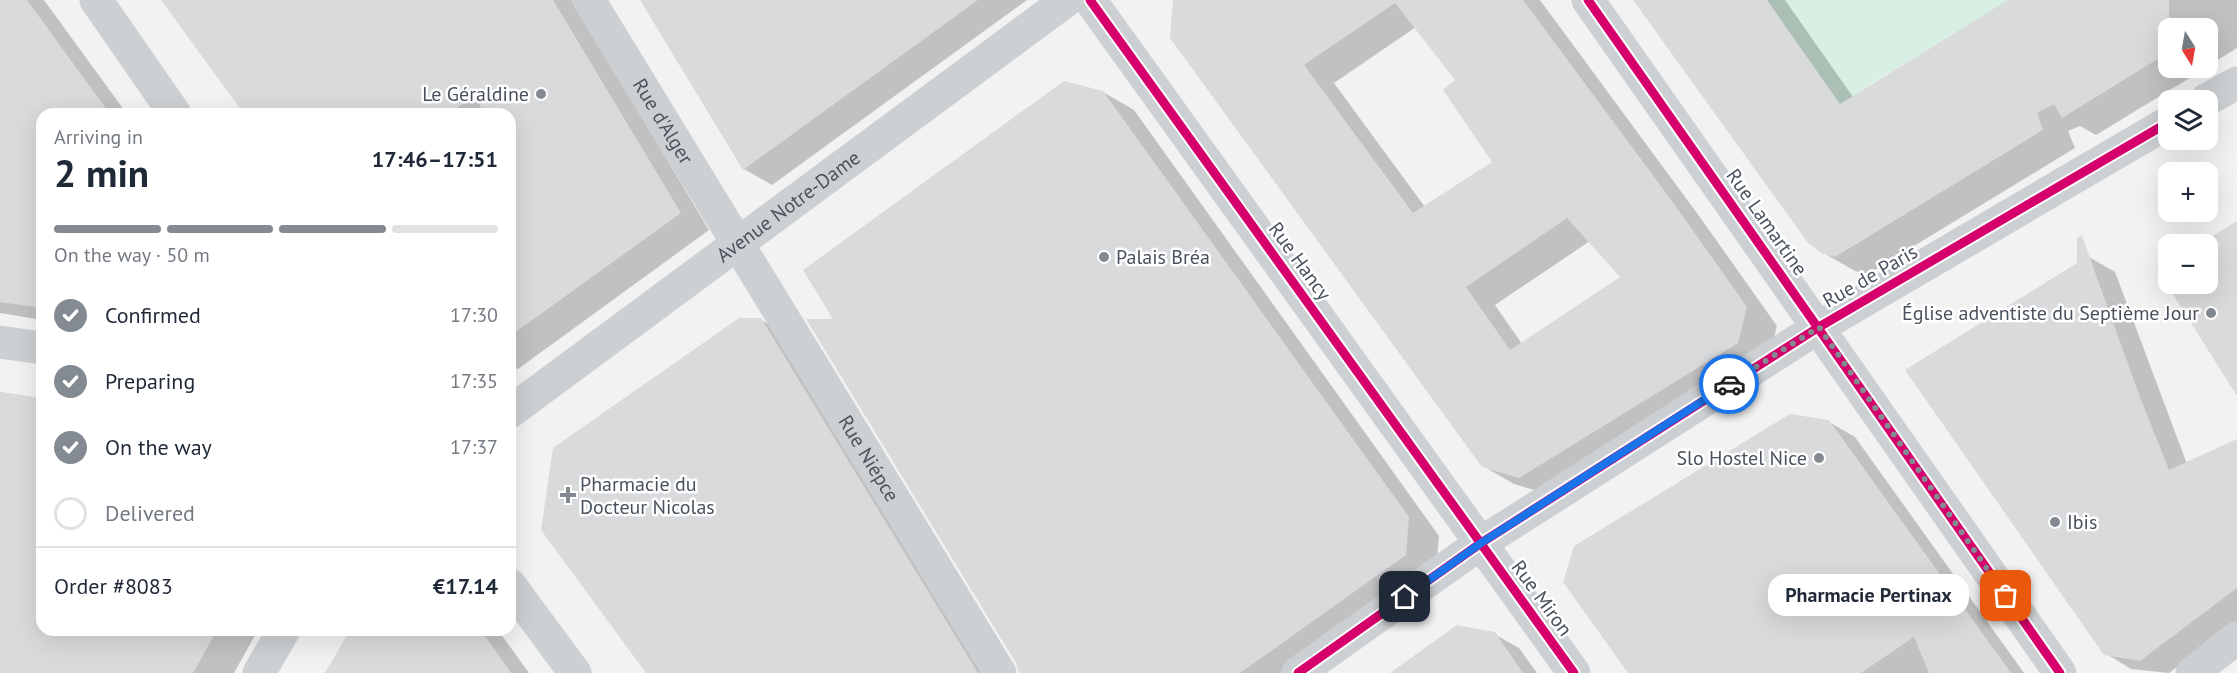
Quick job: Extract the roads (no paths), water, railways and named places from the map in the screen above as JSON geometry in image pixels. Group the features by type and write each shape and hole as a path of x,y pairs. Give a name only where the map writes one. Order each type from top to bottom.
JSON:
{"street":[{"path":"96,0 171,108"},
{"name":"Rue d'Alger","path":"590,0 736,244"},
{"name":"Avenue Notre-Dame","path":"516,408 1067,0"},
{"name":"Rue Hancy","path":"1090,0 1481,543"},
{"name":"Rue Lamartine","path":"1588,0 2060,673"},
{"path":"2218,93 2237,82"},
{"name":"Rue de Paris","path":"1298,673 1481,543 1819,327 2158,128"},
{"name":"Rue Niépce","path":"736,244 1000,673"},
{"path":"0,342 36,347"},
{"name":"Rue Miron","path":"1481,543 1574,673"},
{"path":"516,593 575,673"},
{"path":"259,673 281,636"},
{"path":"2192,673 2237,638"}],"place":[{"name":"Le Géraldine","path":"541,94"},
{"name":"Palais Bréa","path":"1104,257"},
{"name":"Église adventiste du Septième Jour","path":"2211,313"},
{"name":"Slo Hostel Nice","path":"1819,458"},
{"name":"Pharmacie du Docteur Nicolas","path":"568,495"},
{"name":"Ibis","path":"2055,522"},
{"name":"Pharmacie Pertinax","path":"2006,596"}]}
